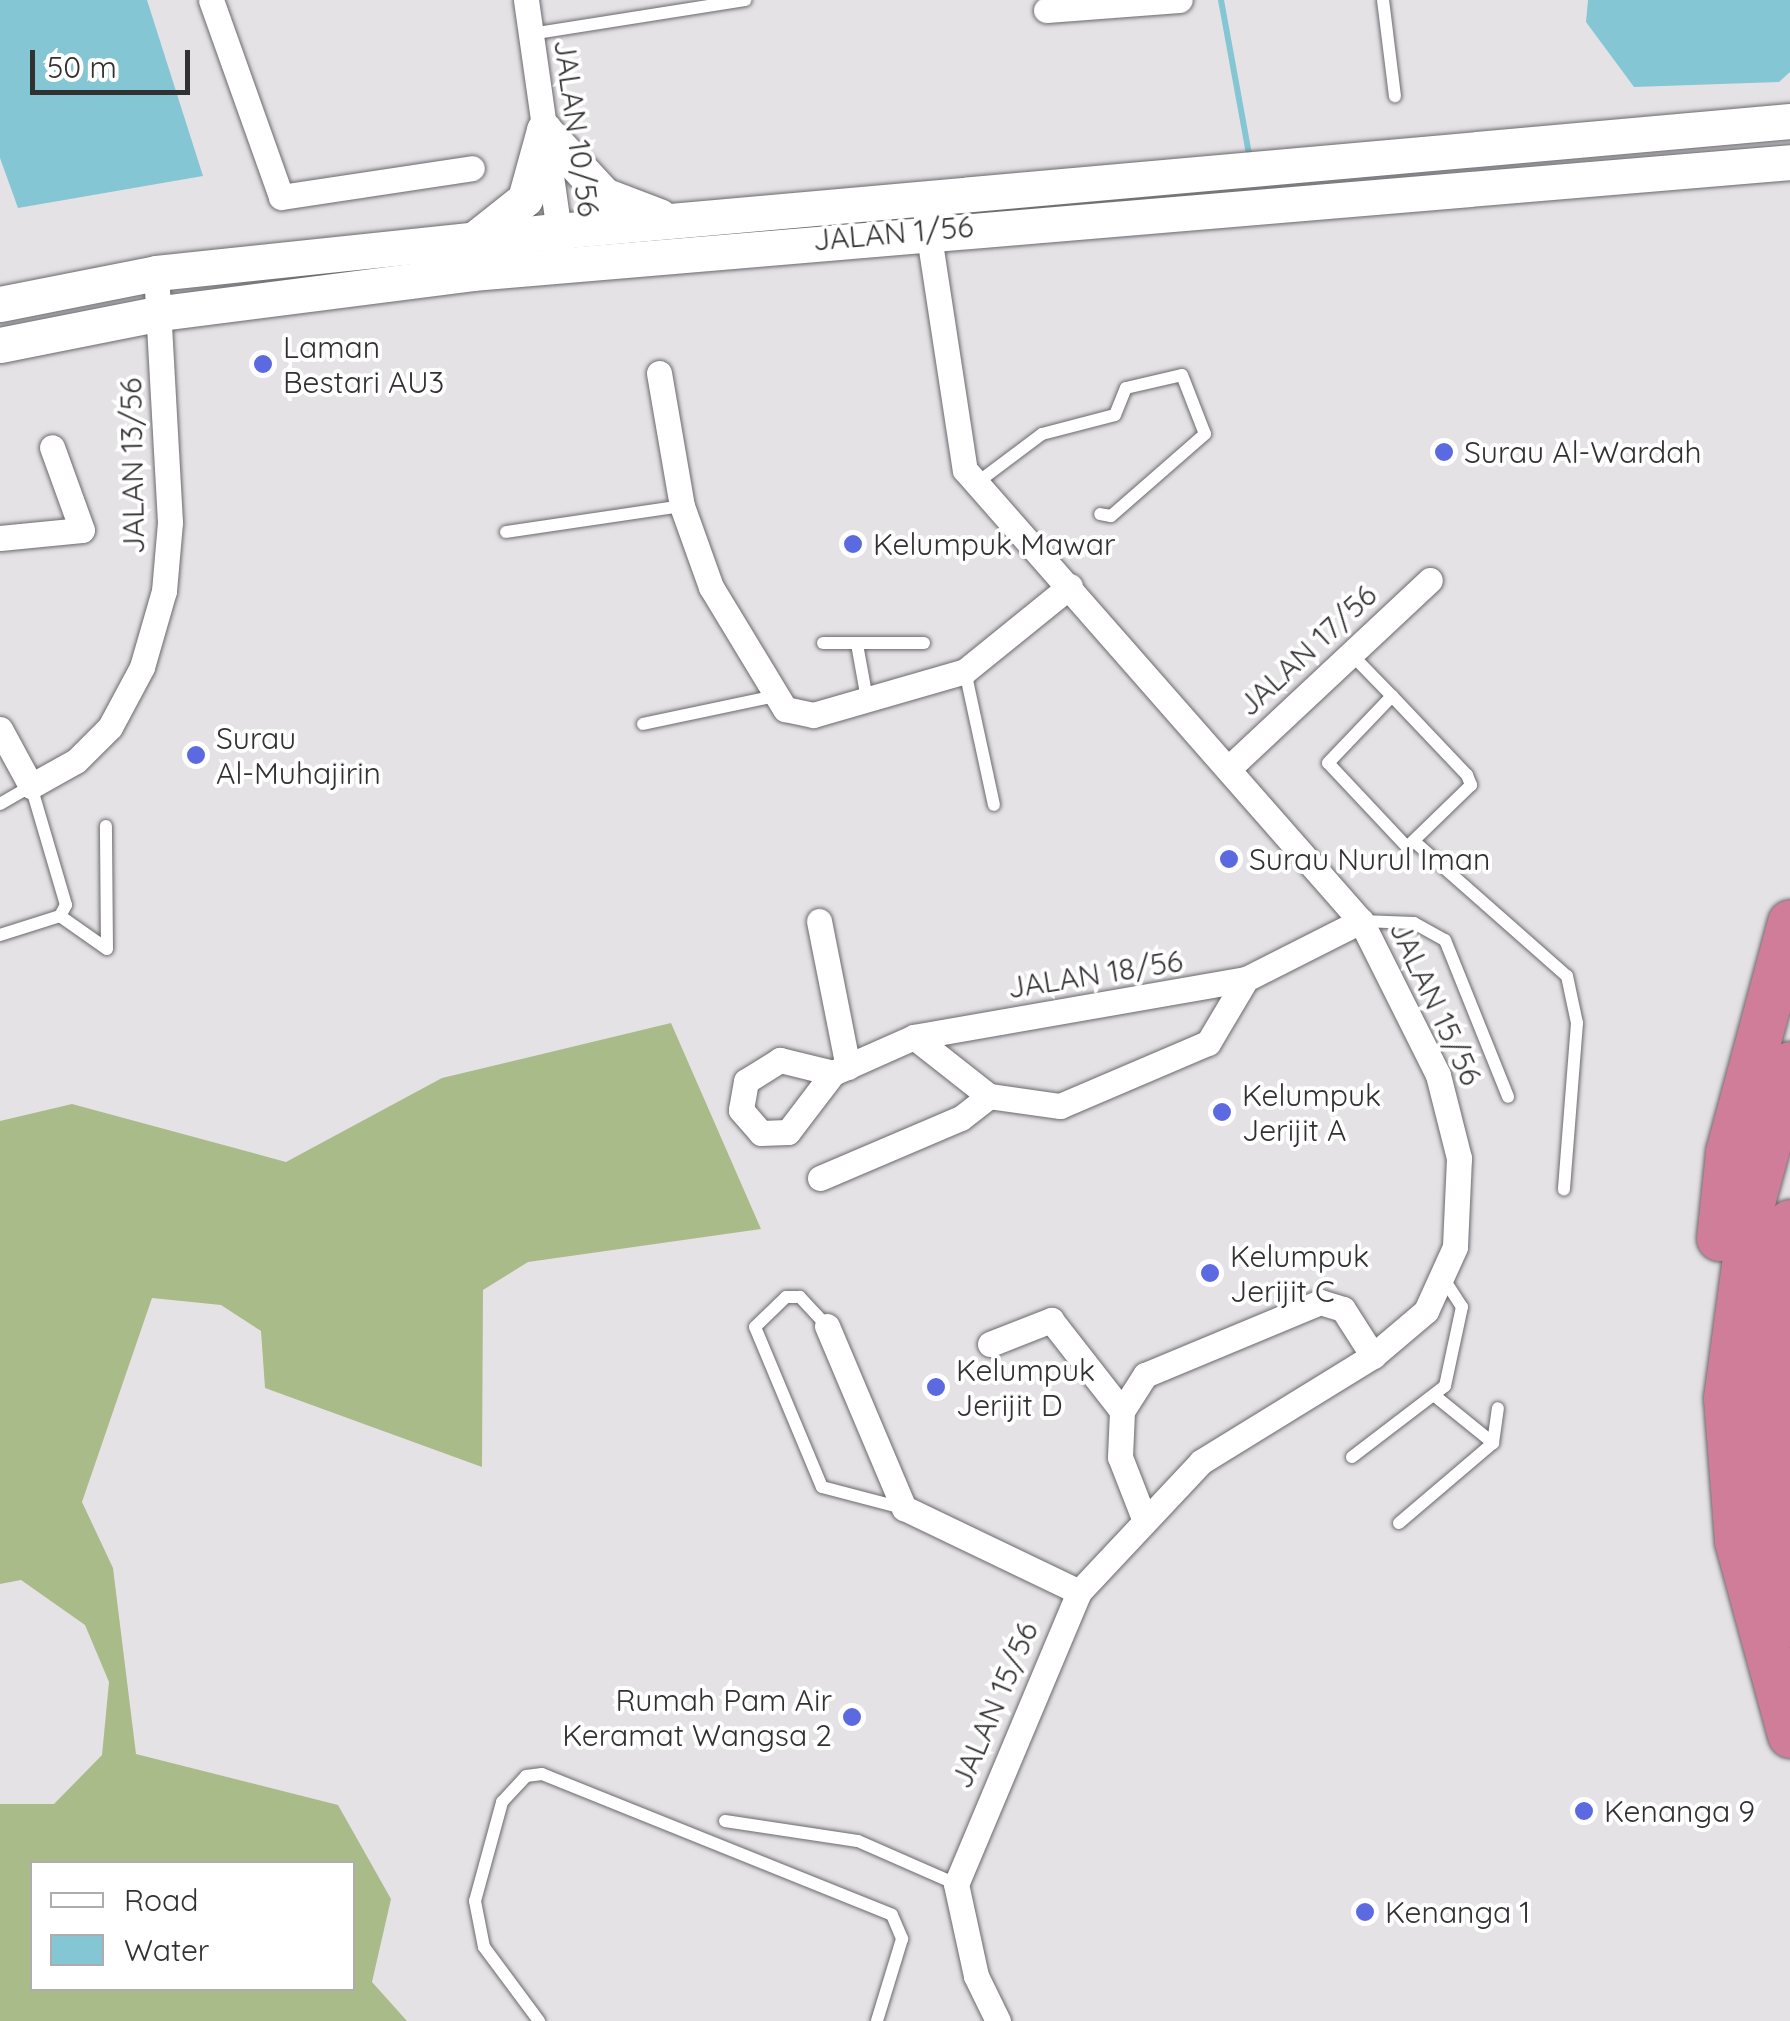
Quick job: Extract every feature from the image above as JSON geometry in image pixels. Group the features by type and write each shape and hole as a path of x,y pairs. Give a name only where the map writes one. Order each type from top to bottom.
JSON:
{"highway":[{"path":"1790,922 1728,1152 1710,1320 1726,1398 1737,1541 1790,1735"},
{"path":"1726,1398 1753,1198 1790,1064"},
{"path":"1790,1222 1770,1449 1790,1624"}],"main road":[{"name":"JALAN 1/56","path":"0,304 156,274 467,244 561,247 1790,122"},
{"path":"544,130 604,195 634,212 684,220"},
{"path":"467,244 525,199 544,130"},
{"name":"JALAN 1/56","path":"0,345 161,313 561,247 684,220 924,213 1790,162"}],"street":[{"path":"211,0 281,197 472,168"},
{"name":"JALAN 10/56","path":"526,0 561,247"},
{"path":"1046,10 1180,0"},
{"name":"JALAN 15/56","path":"924,213 956,441 974,486 1070,586 1361,921 1453,1117 1460,1203 1445,1280 1426,1311 1373,1356 1218,1451 1143,1516 1079,1592 956,1884"},
{"name":"JALAN 13/56","path":"31,786 76,760 110,727 142,667 164,590 161,313 156,274"},
{"path":"659,374 682,506 711,587 785,709 813,715 966,671 1070,586"},
{"path":"0,538 82,530 52,447"},
{"name":"JALAN 17/56","path":"1228,768 1430,580"},
{"path":"0,729 31,786"},
{"name":"JALAN 18/56","path":"818,921 840,1070 914,1037 1246,978 1361,921"},
{"path":"914,1037 989,1096 1060,1106 1168,1066 1208,1043 1246,978"},
{"path":"820,1178 961,1118 989,1096"},
{"path":"1122,1411 1159,1367 1320,1302 1344,1309 1373,1356"},
{"path":"990,1344 1051,1320 1122,1411 1124,1478 1143,1516"},
{"path":"827,1326 904,1508 1079,1592"},
{"path":"956,1884 976,1976 998,2021"}],"lane":[{"path":"531,34 745,0"},
{"path":"1383,0 1395,96"},
{"path":"974,486 1042,434 1115,415 1126,388 1182,375 1205,434 1111,516 1100,514"},
{"path":"506,532 682,506"},
{"path":"823,643 924,644"},
{"path":"857,644 867,699"},
{"path":"1351,654 1471,784 1416,843"},
{"path":"966,671 994,805"},
{"path":"642,724 776,696"},
{"path":"1392,696 1328,763 1397,840 1416,843 1554,961 1572,987 1577,1024 1564,1188"},
{"path":"0,804 31,786 66,904 60,916 0,934"},
{"path":"60,916 107,949 106,826"},
{"path":"1361,921 1414,923 1445,940 1508,1097"},
{"path":"1352,1458 1435,1396 1451,1375 1462,1324 1445,1280"},
{"path":"827,1326 800,1297 786,1297 755,1327 822,1487 904,1508"},
{"path":"1435,1396 1493,1444"},
{"path":"1398,1523 1493,1444 1498,1408"},
{"path":"539,2021 484,1948 475,1901 502,1802 526,1776 542,1774 892,1915 902,1940 878,2021"},
{"path":"726,1821 858,1841 956,1884"}],"green space":[{"path":"671,1023 761,1229 528,1262 483,1290 482,1467 265,1388 261,1331 221,1305 152,1298 82,1502 113,1568 136,1754 338,1805 391,1899 372,1982 407,2021 0,2021 0,1804 54,1804 102,1755 109,1682 85,1625 21,1580 0,1584 0,1121 72,1104 286,1162 442,1078"}],"water":[{"path":"0,0 147,0 203,176 18,208 0,158"},
{"path":"1588,0 1790,0 1790,72 1779,82 1634,87 1586,22"}],"waterway":[{"path":"1221,0 1249,154"}],"place":[{"name":"Laman Bestari AU3","path":"263,364"},
{"name":"Surau Al-Wardah","path":"1444,452"},
{"name":"Kelumpuk Mawar","path":"853,544"},
{"name":"Surau Al-Muhajirin","path":"196,755"},
{"name":"Surau Nurul Iman","path":"1229,859"},
{"name":"Kelumpuk Jerijit A","path":"1222,1112"},
{"name":"Kelumpuk Jerijit C","path":"1210,1273"},
{"name":"Kelumpuk Jerijit D","path":"936,1387"},
{"name":"Rumah Pam Air Keramat Wangsa 2","path":"852,1717"},
{"name":"Kenanga 9","path":"1584,1811"},
{"name":"Kenanga 1","path":"1365,1912"}]}
